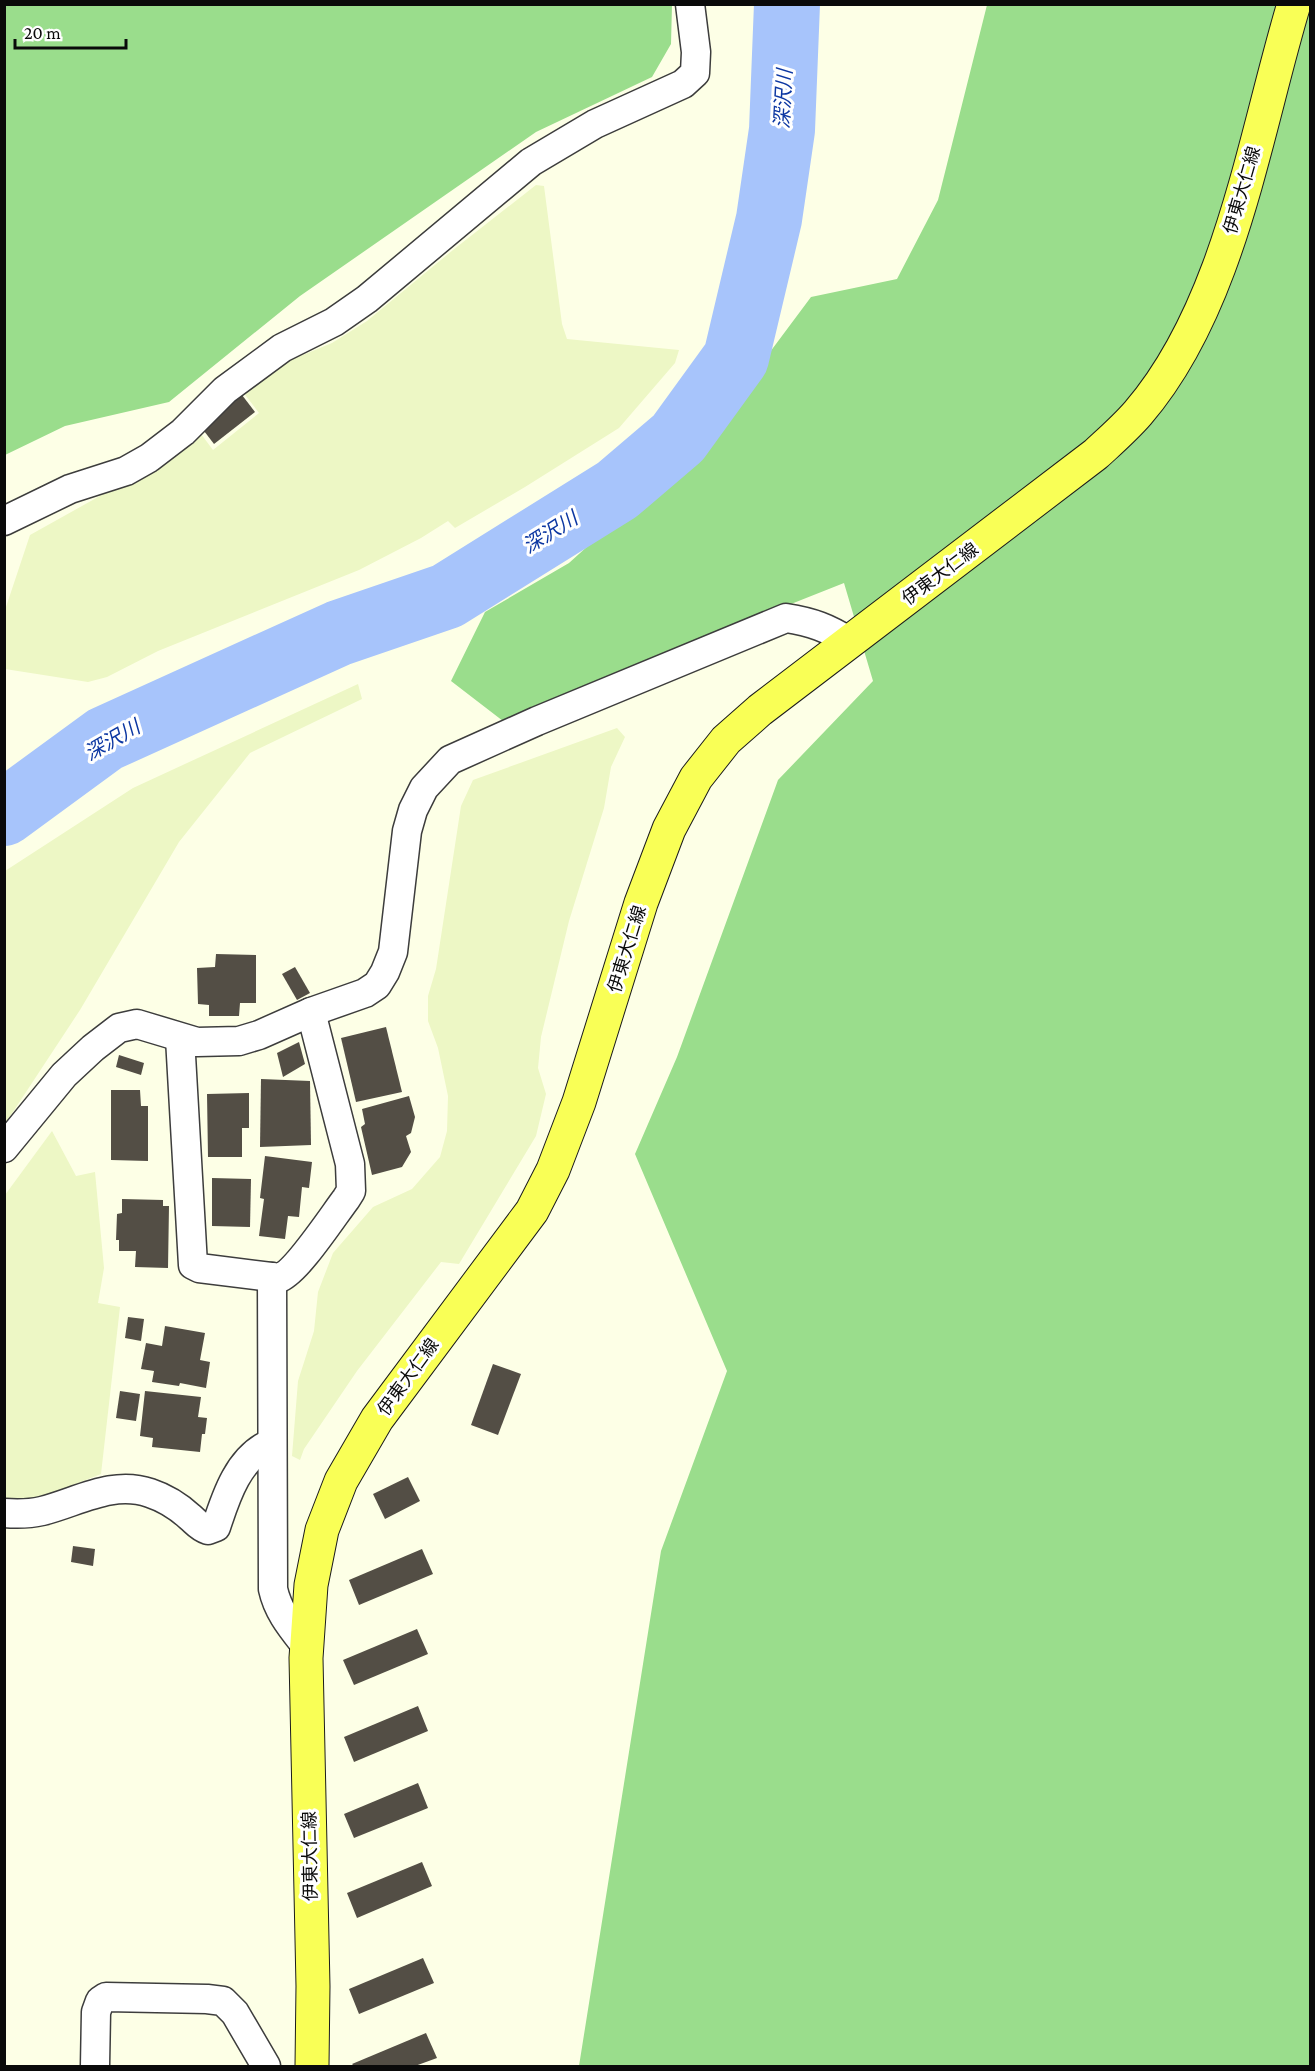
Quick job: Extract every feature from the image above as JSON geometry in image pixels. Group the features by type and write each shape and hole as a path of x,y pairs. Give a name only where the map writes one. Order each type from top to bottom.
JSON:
{"main road":[{"name":"伊東大仁線","path":"312,2067 313,1986 306,1647 311,1584 322,1530 342,1481 377,1419 531,1211 553,1170 579,1102 641,903 669,829 696,778 726,740 760,710 1096,454 1138,413 1165,375 1195,325 1230,237 1294,4"}],"street":[{"path":"4,521 70,489 126,471 150,458 183,432 225,390 282,348 334,322 367,299 531,162 595,124 683,84 695,73 696,52 690,4"},
{"path":"4,1148 64,1075 119,1028 137,1024 196,1042 239,1041 365,993 377,985 393,952 407,831 413,810 424,788 450,760 598,695 786,618 829,629 850,642"},
{"path":"180,1038 193,1265 199,1268 272,1277 285,1276 306,1252 351,1191 350,1164 311,1012"},
{"path":"272,1277 273,1589 276,1604 306,1647"},
{"path":"4,1514 24,1514 44,1510 110,1490 128,1488 170,1501 200,1528 208,1530 216,1527 227,1493 241,1469 255,1452 272,1443"},
{"path":"95,2067 96,2012 100,2001 106,1997 223,2001 235,2013 266,2067"}],"green space":[{"path":"5,4 672,5 671,44 652,77 536,132 300,296 169,402 65,426 5,455"},
{"path":"987,5 1310,5 1310,2066 579,2066 661,1551 727,1371 635,1154 677,1057 778,780 873,681 844,583 503,721 451,681 485,612 569,563 702,443 811,297 897,279 938,200"},
{"path":"536,185 544,186 562,324 567,339 679,350 675,363 619,428 455,528 448,521 421,538 359,570 158,651 107,677 88,682 5,669 5,610 30,535 116,487 135,482 198,430 213,450 259,413 243,392 276,366 332,343 367,321"},
{"path":"358,684 362,699 250,753 179,842 80,1010 5,1124 5,871 133,788"},
{"path":"617,728 625,737 611,767 604,808 569,921 541,1037 538,1068 546,1094 536,1136 459,1264 441,1262 357,1371 304,1449 300,1460 292,1456 298,1381 314,1331 318,1292 333,1253 373,1207 412,1189 440,1157 447,1131 448,1096 438,1048 428,1021 428,996 436,969 461,806 473,780"},
{"path":"52,1131 76,1176 95,1172 104,1268 98,1303 120,1307 101,1474 40,1498 5,1498 5,1195"}],"building":[{"path":"242,395 255,412 214,444 201,427"},
{"path":"216,954 256,955 256,1003 240,1003 239,1016 209,1016 209,1005 198,1004 197,968 215,967"},
{"path":"295,967 310,993 297,1000 282,974"},
{"path":"386,1027 402,1092 356,1102 341,1038"},
{"path":"299,1042 305,1064 283,1077 277,1053"},
{"path":"119,1055 144,1063 141,1075 116,1067"},
{"path":"261,1079 310,1081 311,1145 260,1147"},
{"path":"111,1090 140,1090 141,1106 148,1106 148,1161 111,1160"},
{"path":"249,1093 249,1128 242,1128 242,1157 208,1157 207,1094"},
{"path":"409,1096 415,1117 411,1133 406,1136 411,1152 402,1167 372,1175 361,1127 365,1124 362,1109"},
{"path":"265,1156 312,1162 309,1188 302,1187 299,1217 288,1216 285,1239 259,1236 264,1199 260,1198"},
{"path":"212,1178 251,1179 250,1227 212,1226"},
{"path":"122,1199 163,1200 163,1206 169,1206 168,1268 135,1267 136,1251 119,1251 119,1240 116,1240 117,1214 122,1213"},
{"path":"128,1317 144,1319 141,1341 125,1338"},
{"path":"165,1326 205,1333 200,1360 210,1362 206,1388 180,1383 179,1386 152,1382 154,1371 141,1369 146,1343 162,1346"},
{"path":"493,1364 521,1374 498,1435 471,1425"},
{"path":"120,1391 140,1394 136,1421 116,1418"},
{"path":"145,1391 201,1397 198,1417 207,1418 200,1452 152,1447 153,1438 140,1436"},
{"path":"408,1477 420,1501 385,1519 373,1494"},
{"path":"73,1546 95,1549 93,1566 71,1562"},
{"path":"422,1549 433,1574 359,1605 349,1580"},
{"path":"417,1629 428,1654 354,1685 343,1660"},
{"path":"418,1706 428,1731 354,1762 344,1737"},
{"path":"418,1783 428,1808 354,1838 344,1814"},
{"path":"422,1862 432,1886 357,1918 347,1893"},
{"path":"423,1958 434,1983 359,2014 349,1989"},
{"path":"426,2033 437,2058 415,2066 354,2066 352,2064"}],"waterway":[{"name":"深沢川","path":"4,813 105,739 339,633 447,596 617,490 678,438 736,358 769,219 782,130 787,4"}]}
